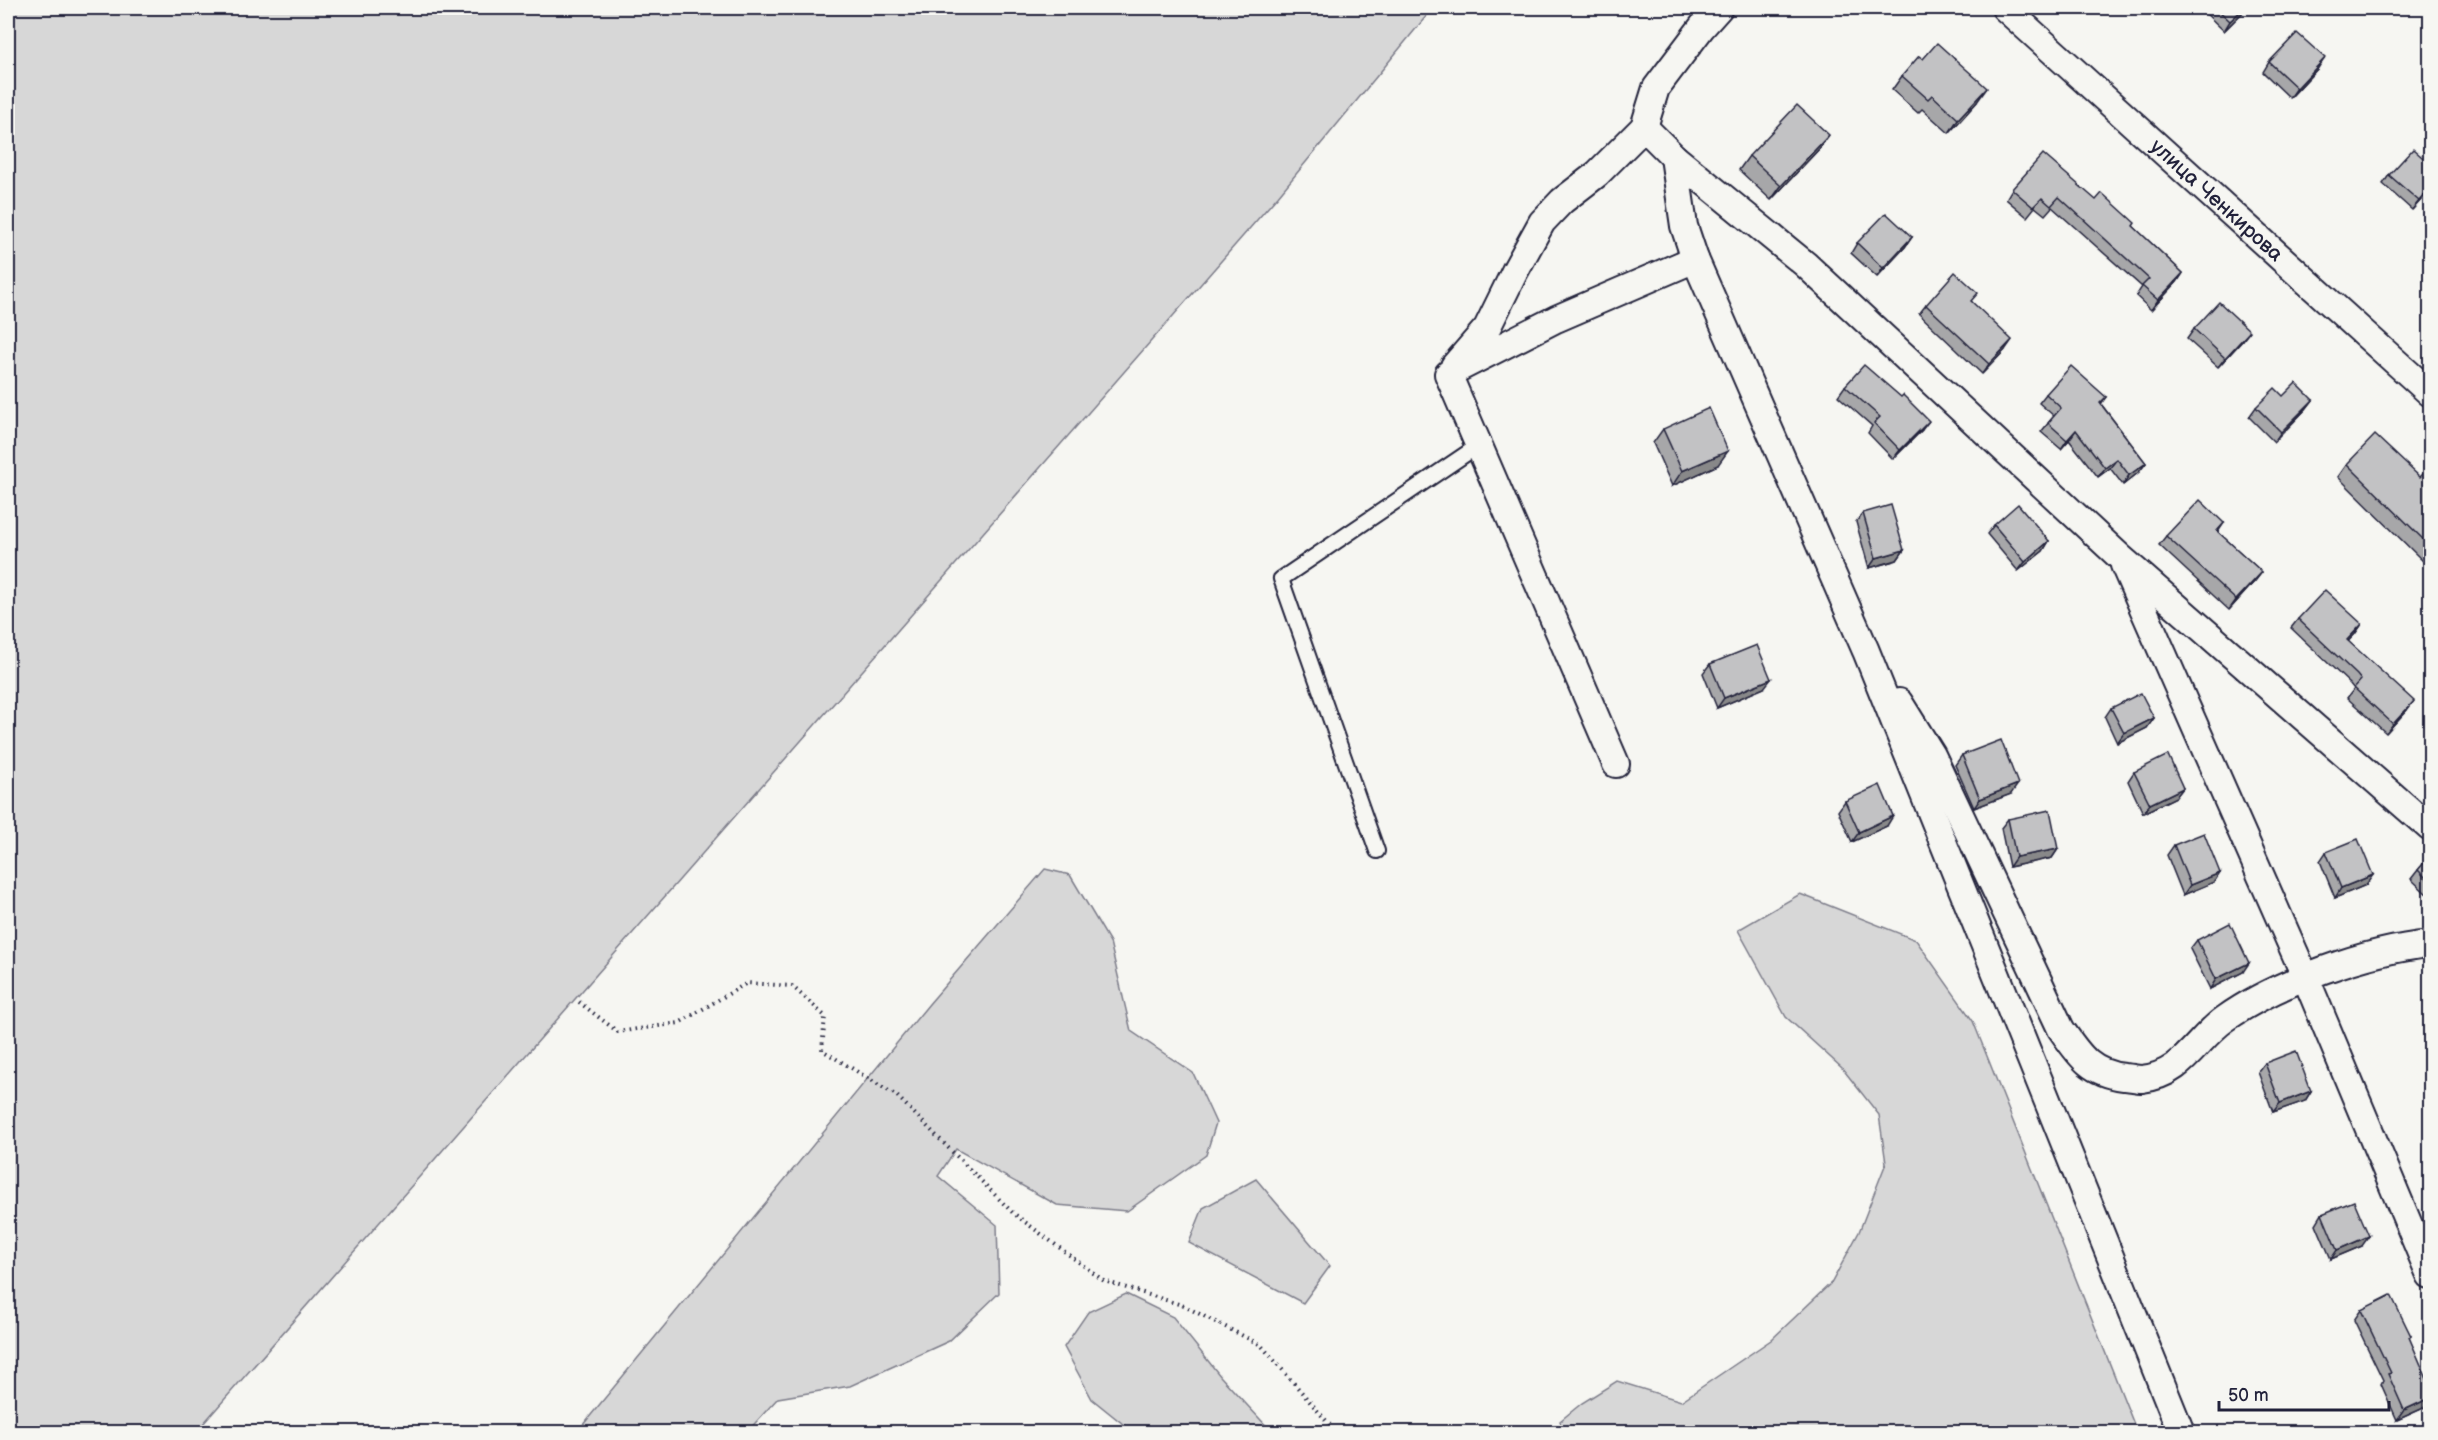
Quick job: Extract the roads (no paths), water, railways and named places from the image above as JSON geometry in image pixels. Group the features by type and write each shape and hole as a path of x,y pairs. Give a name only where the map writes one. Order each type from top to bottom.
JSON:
{"street":[{"path":"1448,374 1487,327 1542,222 1562,201 1598,174 1644,127 1656,88 1719,8"},
{"name":"улица Ченкирова","path":"2005,8 2430,393"},
{"path":"1644,127 1674,157 1805,264 2120,556 2430,828"},
{"path":"1674,157 1684,226 1695,259 1866,651 2181,1432"},
{"path":"1448,374 1556,319 1695,259"},
{"path":"1448,374 1616,764"},
{"path":"2120,556 2305,976 2430,1275"},
{"path":"1866,651 1932,755 2061,1029 2081,1058 2106,1075 2141,1079 2169,1071 2193,1053 2224,1020 2305,976 2410,946 2430,944"}],"lane":[{"path":"1377,851 1281,579 1479,445"}]}
